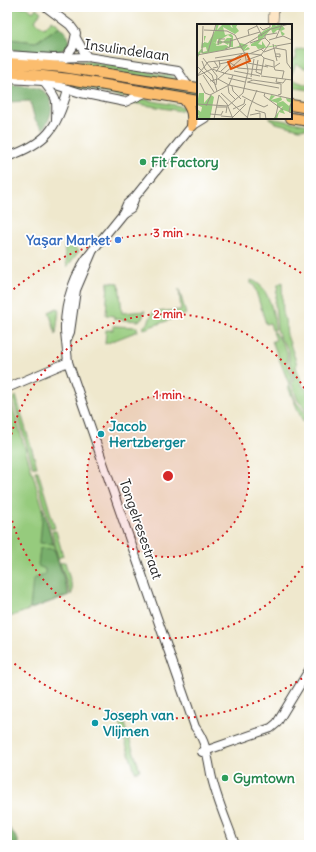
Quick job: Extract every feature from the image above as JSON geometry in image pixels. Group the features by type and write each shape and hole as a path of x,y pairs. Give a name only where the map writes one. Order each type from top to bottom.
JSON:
{"main road":[{"path":"273,24 274,7"},
{"name":"Insulindelaan","path":"7,62 63,67 193,87"},
{"path":"7,72 40,75 197,101"},
{"path":"184,99 192,108 192,126"},
{"path":"293,104 309,108"},
{"path":"292,118 309,121"}],"street":[{"path":"46,7 70,25 76,33 76,38 87,57"},
{"path":"65,58 73,47 76,38"},
{"name":"Insulindelaan","path":"7,55 65,58 87,57 178,71 193,87"},
{"path":"7,79 43,81 68,89 125,102 147,92"},
{"path":"43,81 55,97 57,106 56,124"},
{"path":"7,157 25,151 45,137 60,117 68,89"},
{"name":"Tongelresestraat","path":"197,116 192,126 135,197 127,204 123,213 93,250 76,290 70,332 67,339 68,362 195,727 200,734 211,774 235,845"},
{"name":"Tongelresestraat","path":"192,126 203,119"},
{"path":"7,388 68,362"},
{"path":"204,751 271,728 277,723 309,670"}],"green space":[{"path":"7,7 27,7 33,12 36,8 41,12 35,21 44,28 52,20 60,26 36,42 7,39"},
{"path":"60,26 67,34 69,39 68,44 64,49 49,54 40,54 7,49 7,39 36,42"},
{"path":"309,48 309,70 296,64 292,73 292,60 296,59 296,50"},
{"path":"87,61 165,75 168,74 179,80 179,82 71,65 71,63"},
{"path":"46,69 197,92 197,95 80,76 21,70"},
{"path":"292,79 309,86 309,90 292,87"},
{"path":"62,82 106,89 130,96 120,98 118,96 81,89 78,90 61,85"},
{"path":"7,85 33,87 48,95 52,106 50,118 43,129 35,120 30,101 7,102"},
{"path":"142,99 185,107 180,111 133,103"},
{"path":"270,119 309,125 309,128 299,129 276,123"},
{"path":"71,245 79,251 67,267 64,247"},
{"path":"251,280 262,287 266,294 274,316 275,330 272,330 270,323 266,324 254,285 251,284"},
{"path":"108,282 119,283 122,313 145,311 142,319 138,321 114,319 114,316 106,315"},
{"path":"282,282 283,317 285,319 287,335 297,364 296,367 303,387 306,388 309,397 309,417 304,407 298,401 292,384 294,376 289,361 289,350 280,338 277,329 275,303 278,285"},
{"path":"179,289 186,314 144,329 143,327 148,323 153,312 181,310"},
{"path":"57,308 59,309 56,334 49,312"},
{"path":"113,326 137,327 138,331 105,344 106,330 113,330"},
{"path":"273,332 275,332 287,351 287,363 292,376 290,385 296,402 304,411 308,421 303,422 288,387 289,384 272,341 276,340"},
{"path":"16,396 37,467 33,467 13,399"},
{"path":"10,398 69,595 7,618 7,400"},
{"path":"35,471 38,471 55,528 51,529"},
{"path":"43,508 53,544 40,543"},
{"path":"52,531 56,531 63,556 58,558"},
{"path":"40,548 54,549 69,595 30,609 33,579 45,575 45,569 38,566"},
{"path":"65,562 73,590 71,595 60,563"},
{"path":"123,721 140,770 135,772 119,723"},
{"path":"7,825 18,840 18,845 10,845 7,838"}],"place":[{"name":"Fit Factory","path":"143,162"},
{"name":"Yaşar Market","path":"118,240"},
{"name":"Jacob Hertzberger","path":"101,434"},
{"name":"Joseph van Vlijmen","path":"95,723"},
{"name":"Gymtown","path":"225,778"}]}
